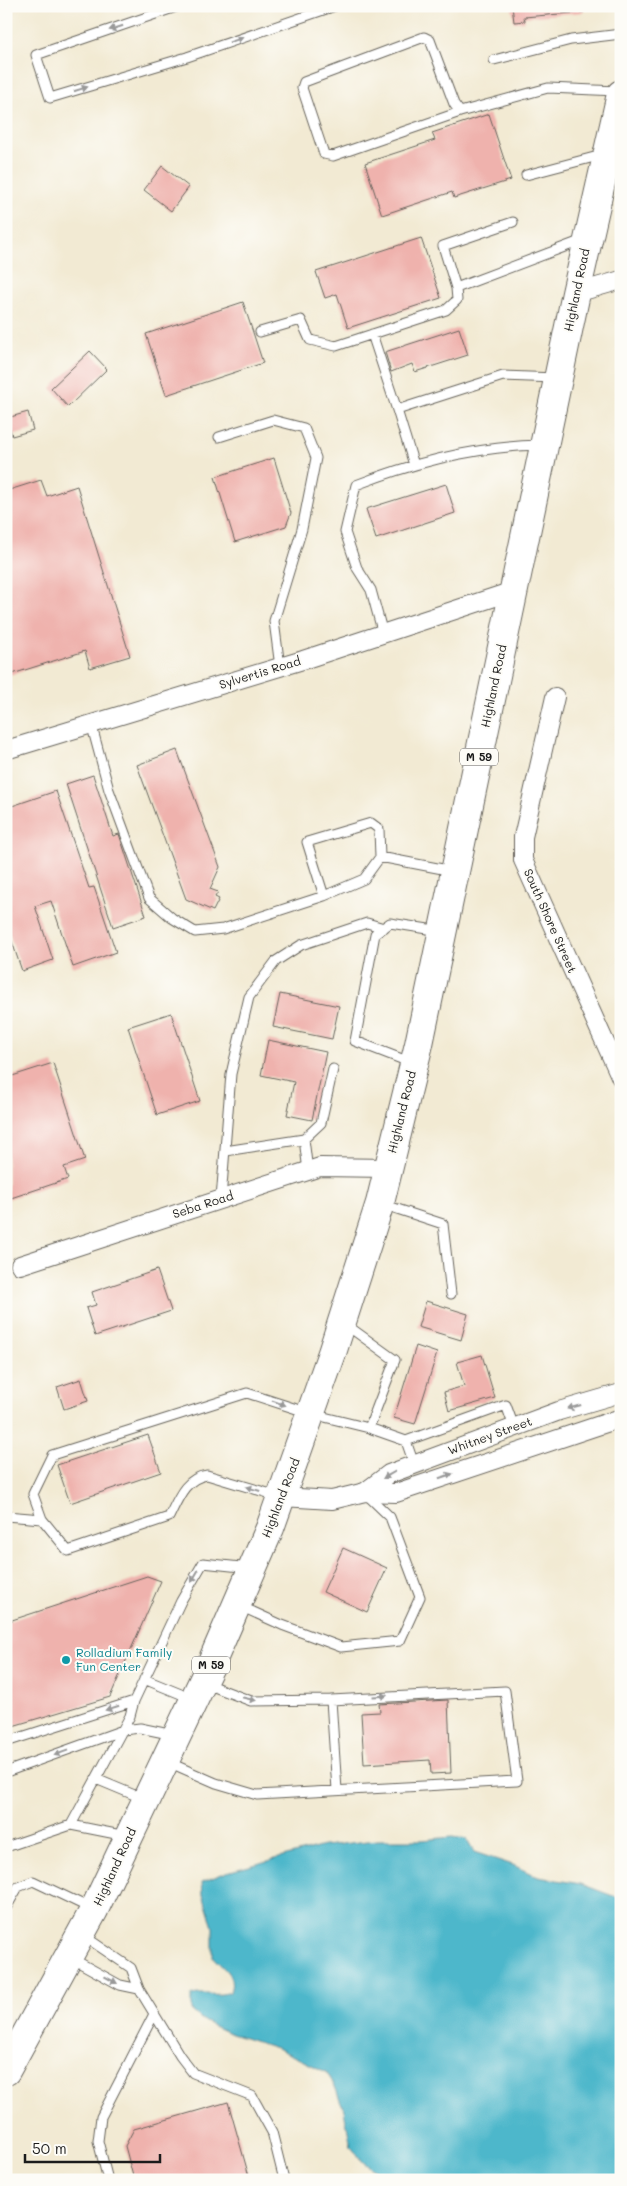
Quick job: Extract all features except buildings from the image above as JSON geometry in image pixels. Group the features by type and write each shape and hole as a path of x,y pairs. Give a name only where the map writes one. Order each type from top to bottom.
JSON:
{"highway":[{"name":"Highland Road","path":"6,2071 94,1910 199,1691 253,1568 282,1497 312,1414 380,1203 414,1064 443,932 576,293 621,92"}],"street":[{"path":"576,293 621,280"},
{"name":"Sylvertis Road","path":"6,750 280,667 513,591"},
{"name":"South Shore Street","path":"554,697 523,837 523,860 621,1078"},
{"name":"Seba Road","path":"20,1265 320,1167 388,1168"},
{"name":"Whitney Street","path":"365,1492 388,1474 517,1426 621,1393"},
{"path":"599,1400 613,1421"},
{"name":"Whitney Street","path":"282,1497 332,1500 365,1492 396,1493 613,1421"},
{"path":"517,1426 528,1449"}],"lane":[{"path":"179,6 36,55 50,98 186,57 335,6"},
{"path":"494,60 571,40 621,34"},
{"path":"460,112 454,104 430,40 424,36 304,82 302,88 324,154 333,156 460,112 548,88 621,92"},
{"path":"526,175 607,154"},
{"path":"260,332 301,320 310,340 336,346 446,310 457,300 456,288 443,246 513,222"},
{"path":"456,288 541,258 588,238"},
{"path":"372,334 414,465"},
{"path":"397,410 503,376 559,378"},
{"path":"219,437 273,420 304,428 316,458 302,530 274,621 280,667"},
{"path":"383,634 371,590 357,568 345,532 356,485 414,465 504,446 544,445"},
{"path":"91,723 110,790 149,898 172,918 195,932 223,930 324,896 364,879 380,857 379,829 371,823 307,842 324,896"},
{"path":"380,857 456,871"},
{"path":"414,1064 355,1041 375,934 390,922 443,932"},
{"path":"221,1199 231,1074 249,997 276,961 301,945 367,923 384,928"},
{"path":"225,1151 304,1139 321,1123 333,1069"},
{"path":"304,1139 308,1171"},
{"path":"380,1203 443,1224 451,1294"},
{"path":"342,1322 396,1360 369,1428"},
{"path":"282,1497 207,1475 199,1476 182,1490 169,1517 68,1551 42,1518 33,1494 52,1455 247,1393 312,1414 369,1428 406,1441 506,1405 517,1426"},
{"path":"406,1441 414,1464"},
{"path":"237,1604 282,1625 341,1647 400,1641 420,1597 390,1518 365,1492"},
{"path":"6,1516 42,1518"},
{"path":"71,1825 123,1730 144,1678 181,1601 203,1563 253,1568"},
{"path":"144,1678 251,1701 331,1700 505,1691 517,1781 257,1795 216,1783 165,1761"},
{"path":"331,1700 337,1790"},
{"path":"6,1742 134,1701"},
{"path":"6,1772 123,1730 140,1728 177,1736"},
{"path":"96,1779 146,1800"},
{"path":"6,1847 71,1825 128,1836"},
{"path":"6,1908 18,1887 33,1881 94,1910"},
{"path":"75,1945 120,1985 139,1989"},
{"path":"75,1945 131,1968 139,1989 180,2056 193,2073 252,2096 272,2132 284,2180"},
{"path":"108,2180 98,2140 101,2117 154,2014"}],"water":[{"path":"452,1837 466,1839 474,1852 513,1865 538,1877 581,1884 621,1899 621,2180 390,2180 364,2163 351,2147 344,2110 334,2084 326,2072 279,2049 229,2033 205,2022 192,2011 192,1995 230,1992 231,1986 228,1972 213,1957 213,1927 203,1895 202,1882 227,1872 324,1846 377,1840 422,1840"}],"place":[{"name":"Rolladium Family Fun Center","path":"66,1660"}]}
